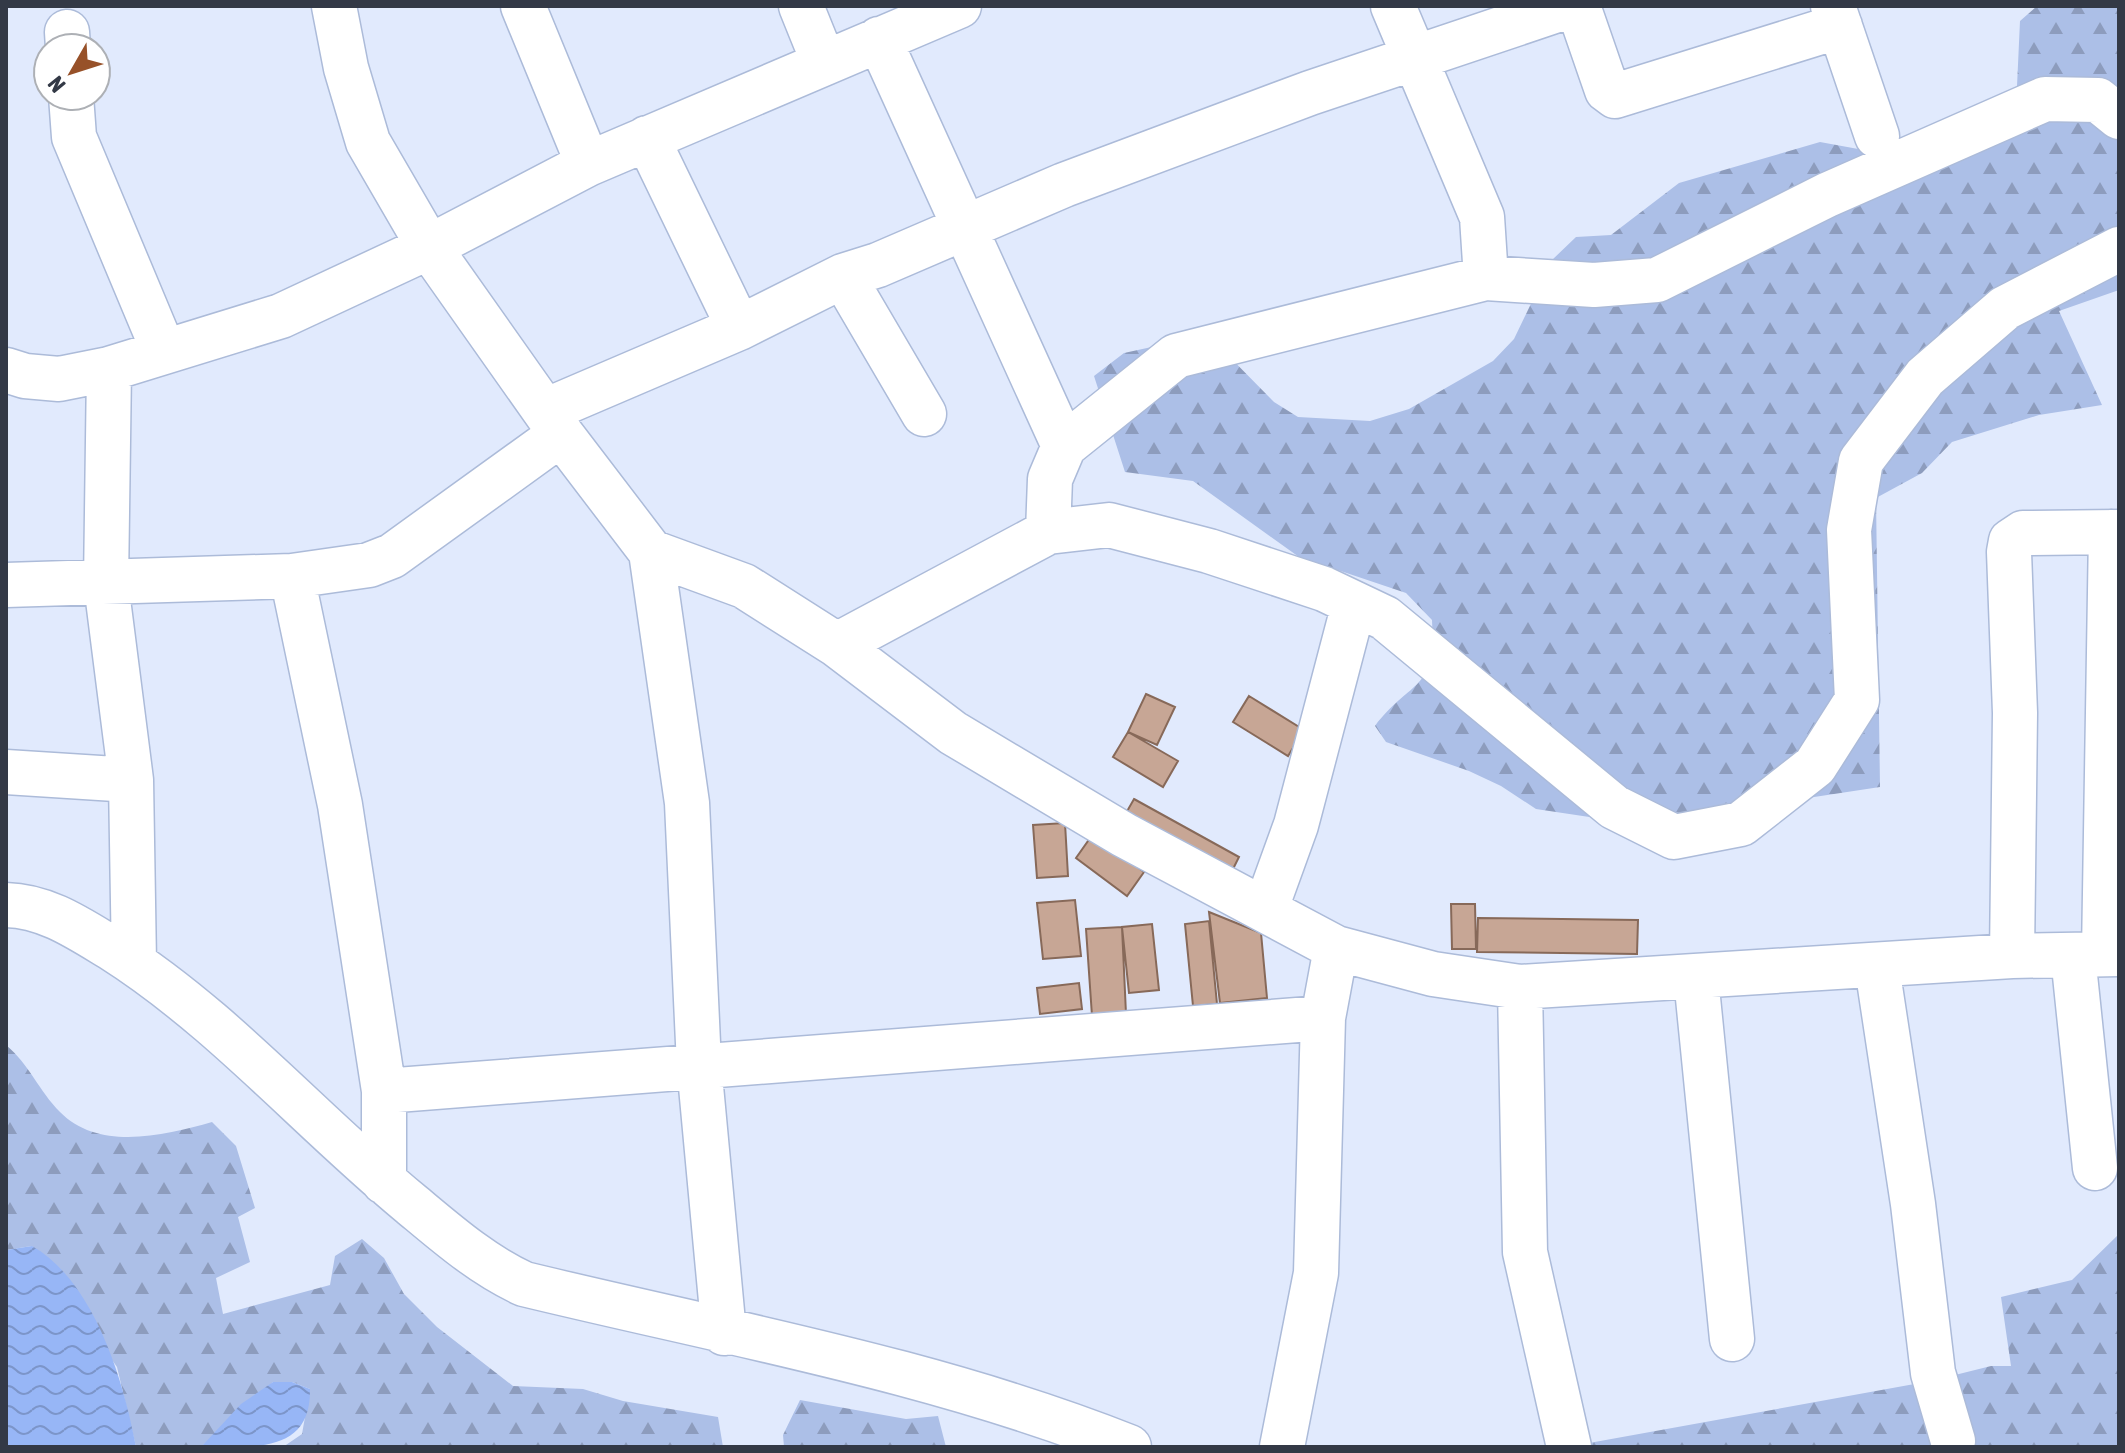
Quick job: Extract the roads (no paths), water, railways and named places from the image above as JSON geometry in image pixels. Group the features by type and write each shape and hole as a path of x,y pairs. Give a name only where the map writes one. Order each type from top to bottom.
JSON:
{"street":[{"path":"334,6 346,68 368,142 429,247 553,422 651,552 687,803 699,1065 724,1333"},
{"path":"523,6 588,164"},
{"path":"801,6 824,63"},
{"path":"6,370 25,376 59,379 109,369 281,316 429,247 588,164 959,6"},
{"path":"1393,6 1482,217 1486,278"},
{"path":"6,585 292,576 369,565 392,556 553,422 843,276 878,265 1064,185 1310,93 1416,60 1569,6"},
{"path":"1578,6 1607,90 1615,96 1837,16 1877,136"},
{"path":"879,39 1064,446"},
{"path":"1048,532 1050,479 1064,446 1176,356 1486,278 1594,285 1657,280 1827,195 2045,99 2098,100 2119,117"},
{"path":"72,112 74,137 164,352"},
{"path":"647,138 739,328"},
{"path":"837,645 1048,532 1109,525 1209,551 1324,589 1385,618 1614,807 1674,837 1741,824 1815,766 1857,700 1849,530 1861,461 1925,377 2005,308 2119,249"},
{"path":"843,276 924,414"},
{"path":"109,369 106,584 131,780 134,963"},
{"path":"2012,956 2015,713 2011,541 2023,533 2115,532 2099,954 2095,1168"},
{"path":"651,552 744,586 837,645 953,733 1124,835 1336,948 1433,974 1520,987 1877,967 2012,956 2099,954"},
{"path":"292,576 340,805 384,1091 384,1182"},
{"path":"1266,908 1296,825 1354,604"},
{"path":"6,772 131,780"},
{"path":"6,905 23,905 67,921 134,963 208,1018 384,1182 501,1274 524,1284 938,1383 1071,1424 1129,1447"},
{"path":"1282,1447 1316,1273 1323,1018 1336,948"},
{"path":"1877,967 1913,1204 1933,1373 1953,1441"},
{"path":"1696,978 1732,1339"},
{"path":"1520,987 1525,1252 1569,1447"},
{"path":"384,1091 1323,1018"}],"water":[{"path":"32,1246 54,1262 73,1283 103,1335 123,1393 136,1447 6,1447 6,1250"},
{"path":"273,1382 292,1382 310,1389 308,1410 301,1425 290,1435 260,1446 201,1447 241,1404"}]}
